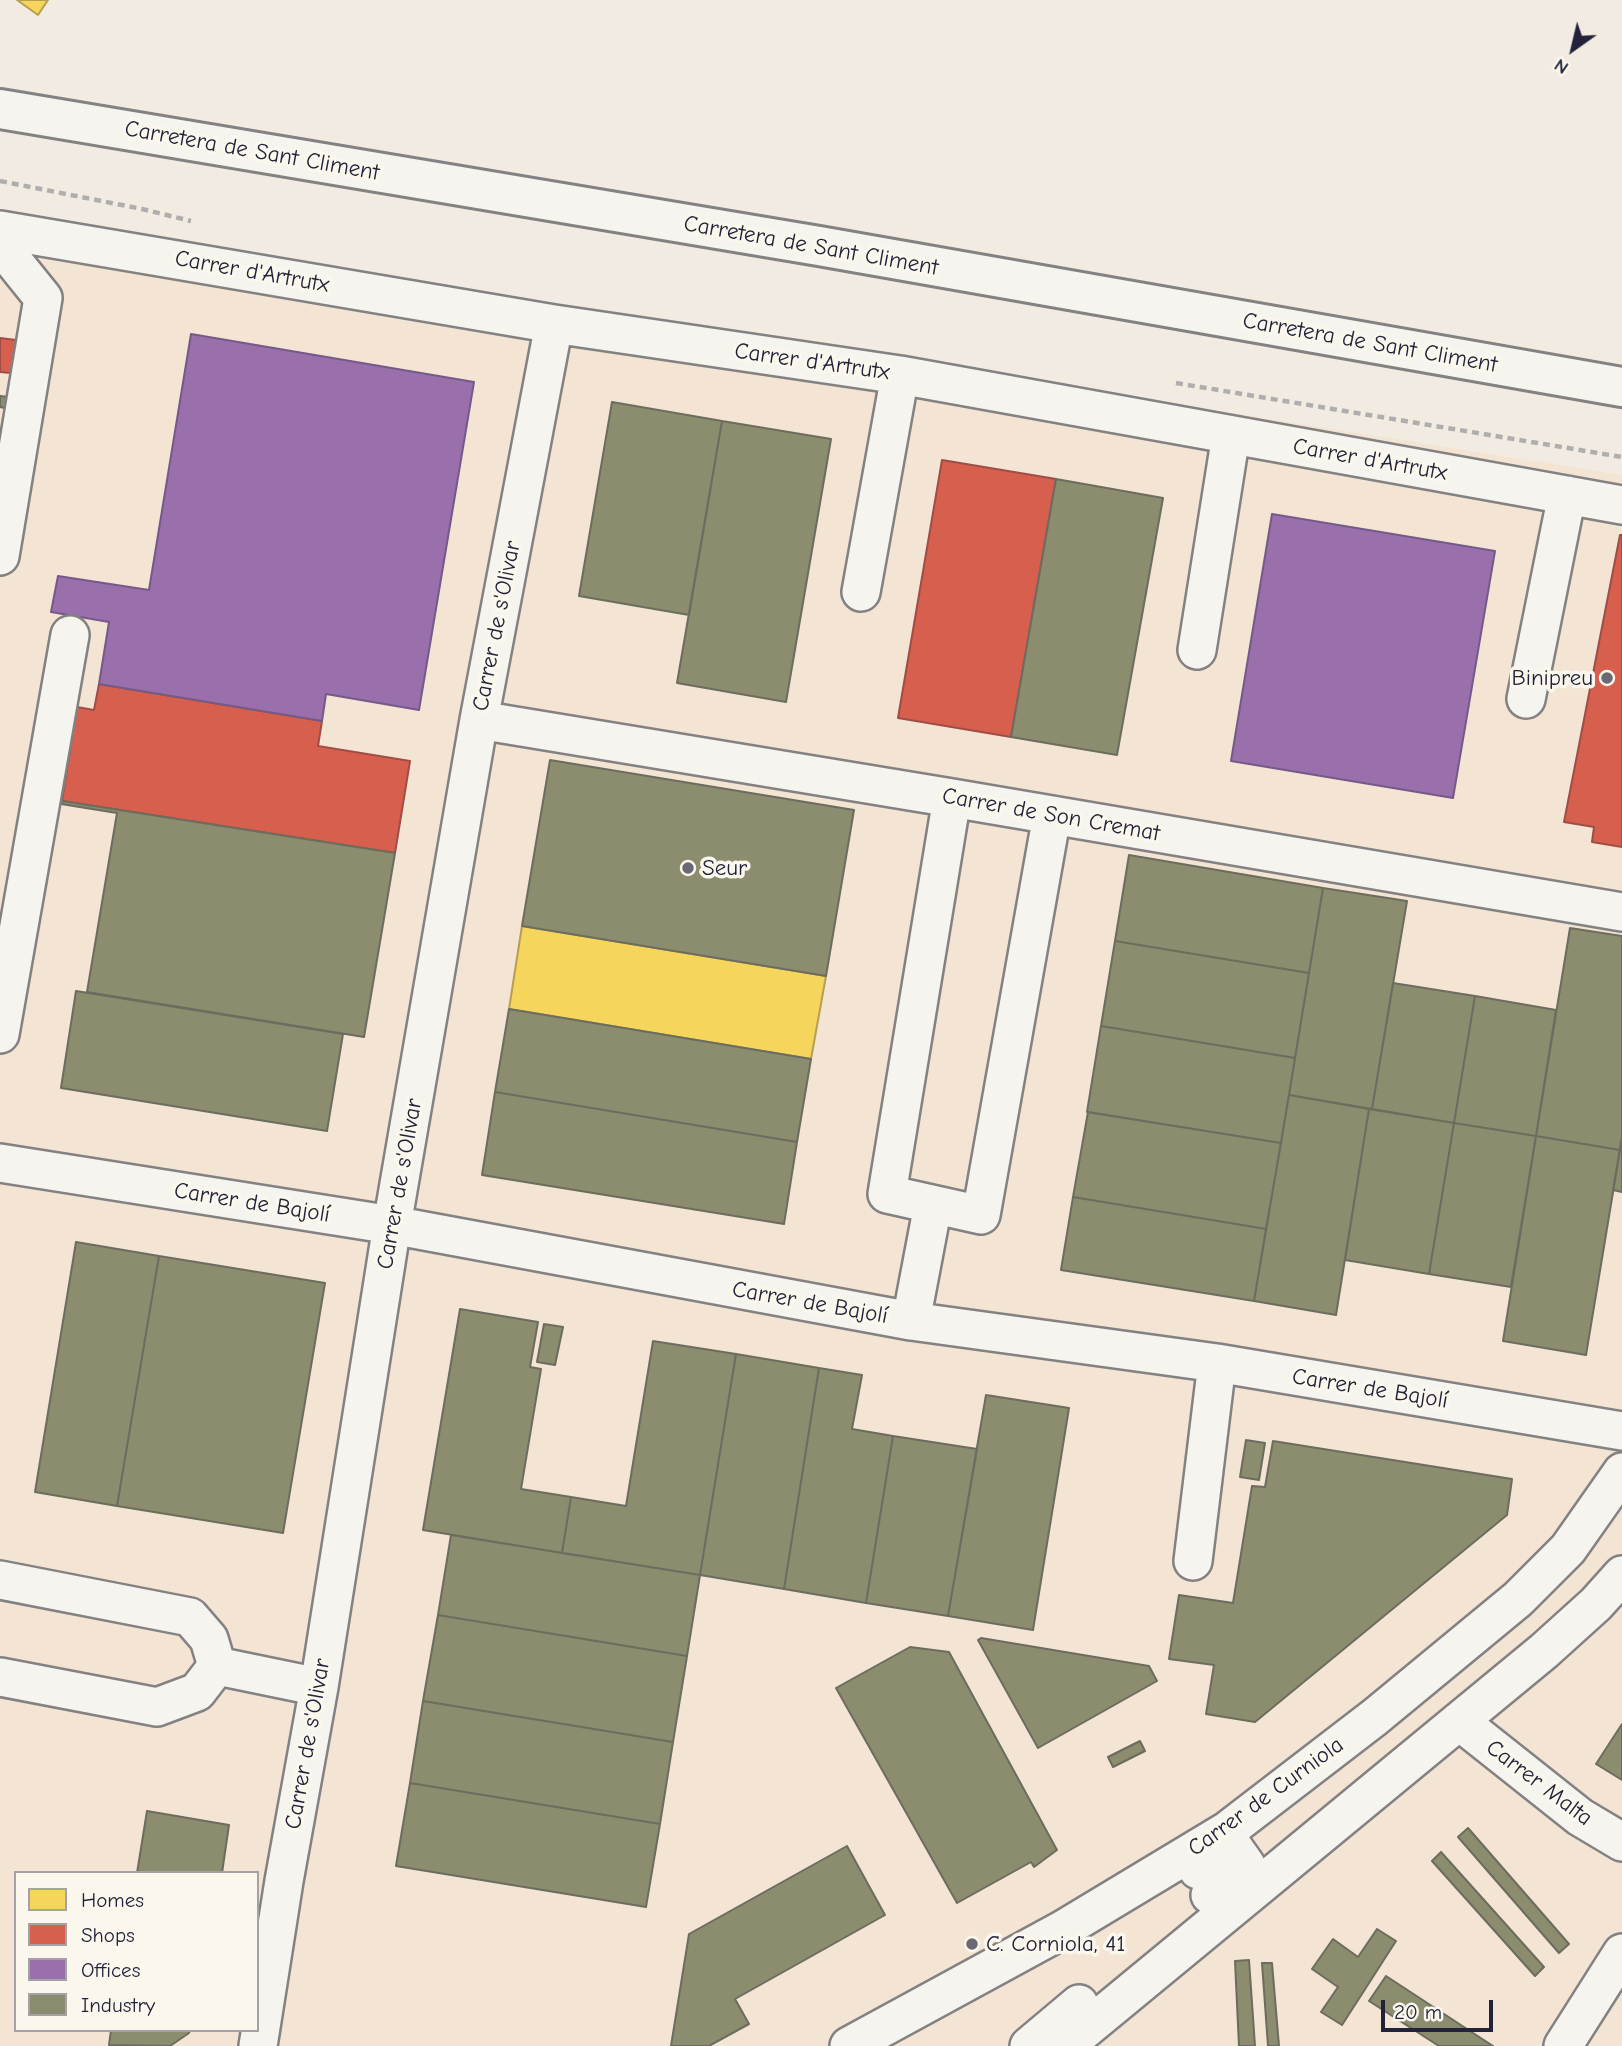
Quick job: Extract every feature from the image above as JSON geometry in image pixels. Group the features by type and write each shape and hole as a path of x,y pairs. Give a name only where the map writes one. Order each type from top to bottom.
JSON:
{"main road":[{"name":"Carretera de Sant Climent","path":"0,109 819,246 1622,387"}],"street":[{"name":"Carrer d'Artrutx","path":"4,243 268,274 554,324 900,375 1622,505"},
{"path":"0,556 14,391 43,298 4,243"},
{"name":"Carrer de s'Olivar","path":"258,2046 319,1687 392,1225 479,720 554,324"},
{"path":"861,592 900,375"},
{"path":"1197,650 1231,435"},
{"path":"1526,699 1567,495"},
{"path":"0,1034 70,635"},
{"name":"Carrer de Son Cremat","path":"479,720 952,797 1622,912"},
{"path":"952,797 887,1195 981,1215 1052,815"},
{"name":"Carrer de Bajolí","path":"0,1163 392,1225 911,1321 1217,1363 1622,1431"},
{"path":"911,1321 933,1205"},
{"path":"1193,1561 1217,1363"},
{"name":"Carrer de Curniola","path":"849,2046 1067,1939 1228,1830 1426,1675 1518,1599 1568,1549 1622,1472"},
{"path":"1065,2046 1544,1651 1596,1604 1622,1575"},
{"path":"0,1580 190,1617 209,1639 217,1667"},
{"path":"217,1667 319,1687"},
{"path":"0,1677 157,1707 197,1692 217,1667"},
{"name":"Carrer Malta","path":"1459,1721 1580,1817 1622,1842"},
{"path":"898,2046 954,2017 1067,1939 1234,1848 1246,1865 1029,2046"},
{"path":"1563,2046 1622,1954"}],"shaded area":[{"path":"0,218 1622,475 1622,2046 0,2046"}],"building: Homes":[{"path":"17,0 48,0 38,15"},
{"path":"522,926 826,976 811,1059 509,1009"}],"building: Shops":[{"path":"0,338 16,340 11,373 0,372"},
{"path":"942,460 1056,479 1011,737 898,718"},
{"name":"Binipreu","path":"1620,535 1622,847 1592,842 1594,827 1564,822"},
{"path":"99,684 322,721 318,746 410,761 395,853 62,801 77,707 94,710"}],"building: Offices":[{"path":"191,334 474,382 419,710 326,694 322,721 99,684 109,622 51,612 58,576 149,590"},
{"path":"1272,514 1495,551 1453,798 1231,761"}],"building: Industry":[{"path":"0,396 9,397 8,409 0,407"},
{"path":"612,402 722,421 689,615 579,596"},
{"path":"722,421 831,439 786,702 677,683"},
{"path":"1056,479 1163,498 1117,755 1011,737"},
{"name":"Seur","path":"550,760 854,810 826,976 522,926"},
{"path":"62,801 395,853 364,1037 87,992 117,813 61,804"},
{"path":"1129,855 1323,888 1309,973 1115,941"},
{"path":"1323,888 1407,901 1372,1109 1289,1095"},
{"path":"1570,928 1622,936 1620,1150 1536,1136"},
{"path":"1115,941 1309,973 1295,1058 1101,1026"},
{"path":"1393,983 1475,996 1454,1123 1372,1109"},
{"path":"76,991 343,1034 327,1131 61,1088"},
{"path":"1475,996 1556,1010 1536,1136 1454,1123"},
{"path":"509,1009 811,1059 797,1142 495,1092"},
{"path":"1101,1026 1295,1058 1281,1143 1087,1112"},
{"path":"495,1092 797,1142 784,1224 482,1175"},
{"path":"1289,1095 1369,1109 1336,1315 1254,1301"},
{"path":"1369,1109 1454,1123 1429,1274 1345,1260"},
{"path":"1088,1112 1281,1143 1266,1229 1073,1197"},
{"path":"1454,1123 1536,1136 1511,1287 1429,1274"},
{"path":"1536,1136 1620,1150 1586,1355 1503,1341"},
{"path":"1622,1136 1622,1192 1613,1190"},
{"path":"1073,1197 1266,1229 1254,1301 1061,1270"},
{"path":"76,1242 159,1256 117,1506 35,1492"},
{"path":"159,1256 325,1283 283,1533 117,1506"},
{"path":"460,1309 538,1322 530,1367 541,1369 521,1489 571,1497 562,1553 423,1530"},
{"path":"544,1324 563,1327 555,1365 537,1362"},
{"path":"653,1341 736,1354 700,1575 562,1553 571,1497 626,1506"},
{"path":"736,1354 819,1368 784,1589 700,1575"},
{"path":"819,1368 862,1375 852,1429 893,1436 866,1603 784,1589"},
{"path":"986,1395 1069,1408 1033,1630 948,1616"},
{"path":"893,1436 977,1449 948,1616 866,1603"},
{"path":"1246,1440 1265,1443 1259,1480 1240,1477"},
{"path":"1273,1441 1512,1479 1507,1515 1255,1722 1206,1714 1214,1665 1169,1659 1179,1595 1233,1603 1252,1486 1265,1487"},
{"path":"451,1535 700,1575 687,1656 438,1615"},
{"path":"438,1615 687,1656 673,1742 423,1701"},
{"path":"981,1638 1149,1666 1157,1681 1038,1748 978,1640"},
{"path":"910,1647 949,1652 1057,1850 1034,1867 1031,1862 957,1903 836,1688"},
{"path":"423,1701 673,1742 660,1824 410,1783"},
{"path":"1622,1724 1622,1780 1596,1764"},
{"path":"1140,1741 1145,1751 1113,1767 1108,1757"},
{"path":"410,1783 660,1824 646,1907 396,1866"},
{"path":"147,1811 229,1825 222,1871 137,1871"},
{"path":"1468,1828 1569,1944 1559,1953 1458,1837"},
{"path":"847,1846 885,1915 735,1999 749,2024 709,2046 671,2046 689,1934"},
{"path":"1441,1852 1544,1967 1535,1976 1432,1861"},
{"path":"1377,1929 1396,1941 1342,2025 1321,2012 1338,1987 1312,1969 1333,1939 1358,1957"},
{"path":"1249,1960 1255,2046 1239,2046 1235,1961"},
{"path":"1262,1963 1272,1963 1279,2046 1268,2046"},
{"path":"1386,1976 1493,2046 1439,2046 1369,2001"},
{"path":"111,2032 189,2032 170,2046 109,2045"}],"place":[{"name":"Binipreu","path":"1607,678"},
{"name":"Seur","path":"688,868"},
{"name":"C. Corniola, 41","path":"972,1944"}]}
